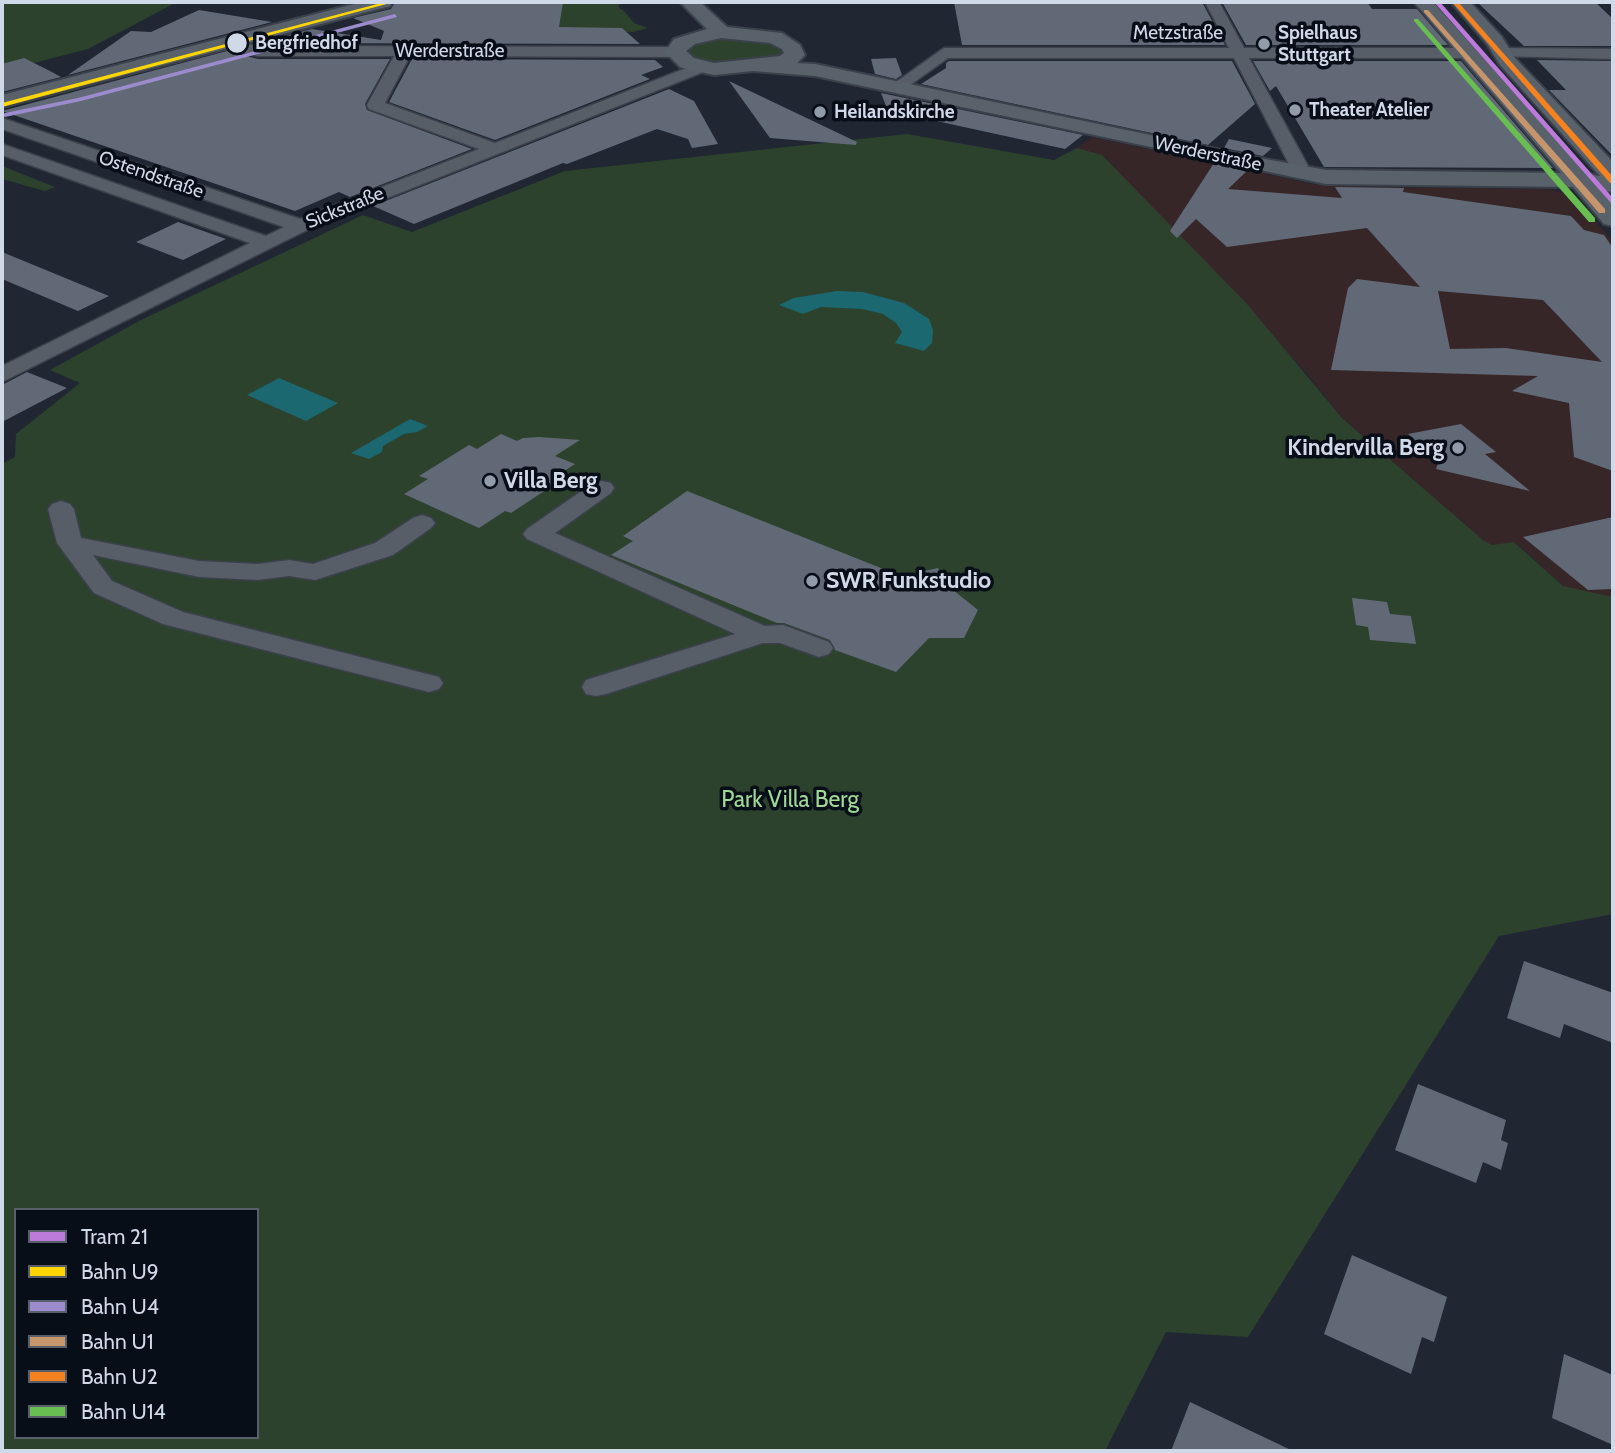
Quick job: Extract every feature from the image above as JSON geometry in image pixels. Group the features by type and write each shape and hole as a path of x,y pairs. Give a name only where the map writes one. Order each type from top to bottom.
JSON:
{"street":[{"path":"2,100 383,2"},
{"path":"689,2 720,32"},
{"path":"1212,2 1299,166 1299,173"},
{"path":"1423,2 1613,219"},
{"path":"1460,2 1504,53 1507,61 1613,176"},
{"path":"701,68 687,63 675,52 681,43 689,39 720,32 775,37 790,45 802,64"},
{"name":"Werderstraße","path":"226,44 258,51 675,52"},
{"path":"405,51 375,105 492,149"},
{"path":"2,100 175,60 196,52"},
{"name":"Metzstraße","path":"897,86 944,53 1470,53"},
{"path":"1504,53 1613,54"},
{"name":"Werderstraße","path":"701,68 802,64 1299,173 1344,179 1579,180 1613,185"},
{"name":"Sickstraße","path":"2,375 300,226 701,68"},
{"name":"Ostendstraße","path":"2,123 300,226"},
{"name":"Ostendstraße","path":"2,149 265,242"},
{"path":"602,488 536,534 761,635"},
{"path":"61,509 70,543 103,587 173,618 429,683"},
{"path":"70,543 199,569 237,572 289,568 315,572 384,549 422,523"},
{"path":"596,687 761,635 783,634 819,648"}],"shaded area":[{"path":"1092,137 1313,184 1550,189 1573,196 1613,241 1613,599 1563,586 1515,542 1495,547 1483,540 1342,418 1302,368 1102,155 1077,148"}],"green space":[{"path":"2,2 177,2 88,49 2,71"},
{"path":"563,2 619,2 622,4 618,5 620,9 634,23 648,28 633,32 509,27 562,6"},
{"path":"759,37 783,49 784,56 710,65 699,63 685,53 687,45 703,38"},
{"name":"Park Villa Berg","path":"907,134 1054,160 1077,148 1102,155 1247,304 1342,418 1483,540 1492,545 1514,542 1563,586 1613,597 1613,914 1499,936 1248,1337 1166,1332 1105,1451 2,1451 2,464 15,457 16,434 80,383 50,370 141,320 363,215 412,232 565,171"},
{"path":"2,166 55,187 45,191 2,179"}],"water":[{"path":"837,291 863,292 904,303 929,319 933,330 932,343 924,351 895,343 902,332 896,323 883,314 862,309 821,307 803,314 779,305 794,298"},
{"path":"279,378 338,403 306,421 247,395"},
{"path":"410,419 428,426 417,432 404,434 383,446 382,452 369,459 351,453"}],"building":[{"path":"395,2 563,2 559,27 622,28 640,44 257,43 312,29 381,40 384,31 353,18 391,9"},
{"path":"954,2 1202,2 1225,45 962,45"},
{"path":"1222,2 1367,2 1372,9 1417,9 1448,45 1246,45"},
{"path":"1595,2 1613,19 1613,46 1524,46 1478,3"},
{"path":"199,10 272,22 68,75 131,31 151,32"},
{"path":"227,51 258,59 390,59 365,104 367,110 472,149 350,197 339,192 295,211 2,111"},
{"path":"24,58 61,77 2,92 2,64"},
{"path":"896,58 902,75 896,79 875,74 871,59"},
{"path":"412,59 655,60 663,67 641,75 650,79 495,140 389,102"},
{"path":"1537,60 1613,61 1613,156 1549,90 1566,90"},
{"path":"949,61 1232,61 1255,104 1208,145 921,84 946,68"},
{"path":"1253,61 1461,61 1553,168 1324,167 1276,86 1270,91"},
{"path":"729,81 857,142 856,145 770,138"},
{"path":"669,89 694,101 718,144 692,148 688,139 657,129 567,164 563,163 414,224 373,206"},
{"path":"881,93 1083,135 1065,149 881,109 886,106"},
{"path":"1229,139 1272,148 1263,156 1224,148"},
{"path":"1214,163 1248,170 1228,189 1342,198 1335,187 1404,188 1403,192 1571,216 1584,230 1604,235 1613,248 1613,471 1574,457 1569,403 1512,391 1538,376 1331,370 1348,288 1357,279 1420,287 1367,228 1227,247 1196,219 1177,238 1170,231","holes":["1438,291 1543,300 1602,362 1506,348 1450,349"]},
{"path":"178,222 226,239 183,260 136,242"},
{"path":"2,252 109,296 78,311 2,279"},
{"path":"27,372 67,388 2,422 2,385"},
{"name":"Kindervilla Berg","path":"1461,424 1496,452 1485,454 1530,491 1436,469 1439,460 1408,434"},
{"name":"Villa Berg","path":"501,434 517,441 539,437 580,440 555,456 575,464 552,479 558,482 511,513 505,511 479,528 404,494 428,479 419,476 469,445 477,449"},
{"name":"SWR Funkstudio","path":"687,491 901,576 938,568 948,586 978,610 964,638 929,638 896,672 835,650 830,640 784,623 777,623 611,555 633,541 623,536"},
{"path":"1613,517 1613,589 1588,590 1523,537"},
{"path":"1352,598 1387,602 1390,614 1411,616 1416,644 1370,640 1368,627 1356,625"},
{"path":"1524,961 1613,993 1613,1043 1564,1024 1560,1038 1507,1018"},
{"path":"1418,1084 1506,1120 1501,1140 1508,1143 1501,1170 1483,1162 1476,1183 1395,1150"},
{"path":"1352,1255 1447,1297 1434,1342 1422,1337 1411,1374 1324,1334"},
{"path":"1564,1354 1613,1375 1613,1445 1552,1418"},
{"path":"1190,1402 1293,1451 1171,1451"}],"tram line":[{"name":"21","path":"1437,2 1613,202"}],"rail line":[{"name":"U9","path":"2,105 391,2"},
{"name":"U2","path":"1455,2 1613,181"},
{"name":"U1","path":"1426,11 1602,211"},
{"name":"U4","path":"5,115 79,100 395,16"},
{"name":"U14","path":"1416,20 1592,220"}],"place":[{"name":"Bergfriedhof","path":"237,43"},
{"name":"Spielhaus Stuttgart","path":"1264,44"},
{"name":"Theater Atelier","path":"1295,110"},
{"name":"Heilandskirche","path":"820,112"},
{"name":"Kindervilla Berg","path":"1458,448"},
{"name":"Villa Berg","path":"490,481"},
{"name":"SWR Funkstudio","path":"812,581"}]}
